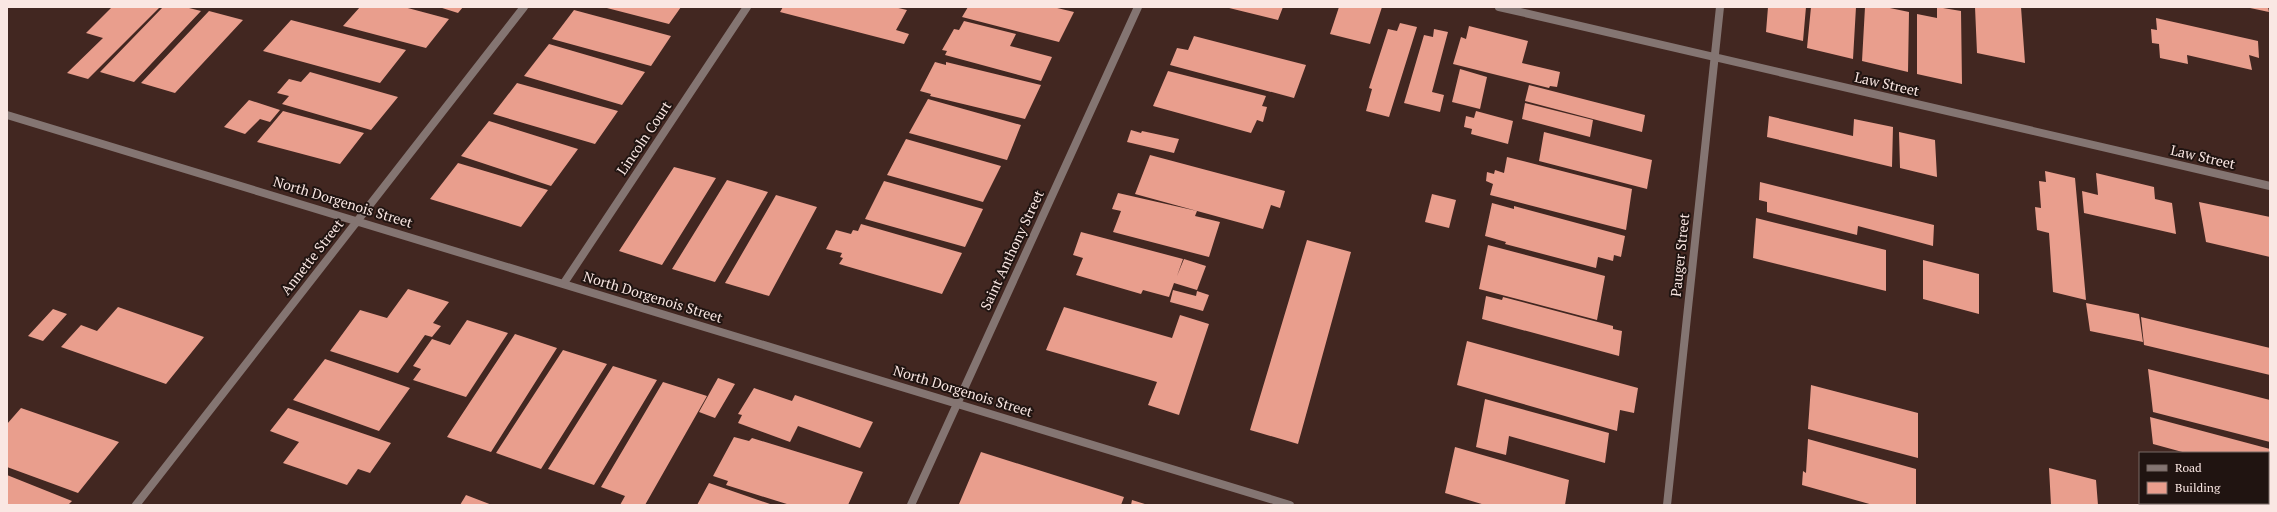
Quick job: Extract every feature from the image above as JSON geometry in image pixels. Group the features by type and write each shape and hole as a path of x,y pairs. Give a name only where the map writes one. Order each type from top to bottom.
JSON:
{"street":[{"name":"Annette Street","path":"136,505 524,7"},
{"name":"Lincoln Court","path":"564,283 747,7"},
{"name":"Saint Anthony Street","path":"911,505 956,403 1138,7"},
{"name":"Law Street","path":"1498,7 2270,186"},
{"name":"Pauger Street","path":"1667,505 1720,7"},
{"name":"North Dorgenois Street","path":"7,115 357,220 1290,505"}],"building":[{"path":"112,7 160,7 88,79 67,73 103,38 86,33"},
{"path":"163,7 185,7 201,11 134,82 100,72"},
{"path":"360,7 404,7 449,19 426,48 343,26"},
{"path":"439,7 463,7 458,13"},
{"path":"603,7 681,7 669,24"},
{"path":"783,7 894,7 907,10 896,30 909,34 904,44 780,12"},
{"path":"968,7 1053,7 1074,12 1059,42 962,17"},
{"path":"1225,7 1283,7 1278,20"},
{"path":"1339,7 1382,7 1370,44 1330,34"},
{"path":"1768,7 1806,7 1803,41 1766,32"},
{"path":"1811,7 1856,7 1853,59 1807,48"},
{"path":"1865,7 1885,7 1909,12 1908,72 1862,61"},
{"path":"1937,7 1961,11 1962,84 1917,74 1917,14 1937,18"},
{"path":"1975,7 2021,7 2025,63 1977,53"},
{"path":"2268,7 2269,12 2250,8"},
{"path":"574,10 671,36 651,66 552,39"},
{"path":"209,11 243,20 175,93 141,83"},
{"path":"2156,18 2258,41 2259,58 2249,55 2252,70 2187,55 2188,64 2160,58 2159,44 2152,43 2151,29 2157,30"},
{"path":"291,20 406,50 380,83 263,51"},
{"path":"964,21 1016,34 1010,46 1052,57 1041,81 945,55 947,51 942,50 954,29 959,30"},
{"path":"1400,23 1417,27 1389,117 1366,111 1372,89 1369,88 1388,29 1397,31"},
{"path":"1469,26 1528,41 1522,63 1560,72 1557,87 1550,86 1549,88 1453,64 1461,37 1466,39"},
{"path":"1434,29 1448,32 1432,92 1444,95 1440,112 1404,103 1424,35 1433,37"},
{"path":"1194,36 1306,65 1294,98 1170,65 1177,48 1188,50"},
{"path":"549,44 645,72 622,105 524,76"},
{"path":"935,62 946,65 946,62 1041,85 1025,119 930,96 931,94 920,91"},
{"path":"1460,69 1487,77 1480,109 1452,102"},
{"path":"1168,71 1266,96 1262,106 1267,107 1263,122 1257,120 1251,133 1153,106"},
{"path":"310,72 398,97 371,130 282,104 289,96 277,93 289,79 301,82"},
{"path":"517,83 618,111 595,144 493,114"},
{"path":"1529,85 1645,115 1642,132 1525,101"},
{"path":"928,99 1021,125 1007,160 909,133"},
{"path":"249,100 280,110 270,122 260,119 245,134 224,127"},
{"path":"1525,103 1593,120 1590,137 1522,119"},
{"path":"283,111 364,133 340,164 257,142"},
{"path":"1476,111 1513,121 1508,144 1471,134 1472,129 1464,127 1466,116 1474,118"},
{"path":"1769,116 1853,136 1854,119 1893,127 1892,167 1767,137"},
{"path":"489,121 578,149 551,186 461,156"},
{"path":"1131,130 1179,139 1174,153 1127,142"},
{"path":"1544,132 1652,160 1647,189 1539,161"},
{"path":"1899,132 1935,140 1937,177 1900,168"},
{"path":"906,139 1001,166 983,202 887,175"},
{"path":"1150,155 1285,191 1280,208 1271,205 1263,229 1135,194"},
{"path":"1507,157 1632,189 1626,230 1490,195 1493,184 1486,181 1487,172 1494,174 1495,170 1504,173"},
{"path":"458,163 548,190 521,227 430,199"},
{"path":"674,167 716,178 662,265 619,251"},
{"path":"2045,171 2075,178 2086,300 2053,292 2049,233 2037,230 2035,207 2041,208 2039,181 2046,182"},
{"path":"2096,173 2154,187 2155,199 2172,203 2176,234 2084,213 2082,191 2098,195"},
{"path":"727,180 768,192 715,282 672,269"},
{"path":"884,181 983,209 965,247 865,219"},
{"path":"1760,182 1934,225 1933,246 1858,226 1857,235 1767,212 1767,202 1759,200"},
{"path":"1118,193 1197,211 1195,216 1220,222 1209,257 1113,232 1121,211 1112,209"},
{"path":"1432,194 1456,200 1449,228 1425,222"},
{"path":"776,195 817,207 769,296 725,283"},
{"path":"2199,202 2270,217 2270,257 2206,242"},
{"path":"1492,203 1514,209 1514,206 1625,236 1621,257 1614,255 1613,261 1598,257 1596,268 1505,244 1506,242 1485,236"},
{"path":"1756,218 1886,250 1886,291 1753,258"},
{"path":"861,224 962,253 942,294 839,264 843,258 840,257 842,253 826,249 836,230 851,234 853,230 858,231"},
{"path":"1081,232 1183,259 1177,276 1184,259 1206,266 1197,290 1174,283 1169,297 1143,290 1141,294 1076,275 1083,258 1073,255"},
{"path":"1307,240 1351,252 1298,444 1250,430"},
{"path":"1488,245 1605,276 1597,320 1479,289"},
{"path":"1923,260 1979,274 1979,314 1923,299"},
{"path":"408,289 449,302 433,323 441,326 432,337 425,335 398,373 330,351 360,310 387,318"},
{"path":"1173,290 1196,296 1197,291 1209,295 1203,311 1170,302"},
{"path":"1486,296 1502,300 1503,297 1613,326 1613,329 1622,331 1619,356 1482,319"},
{"path":"2086,303 2139,314 2143,342 2090,331"},
{"path":"118,307 204,337 166,384 61,347 81,325 97,331"},
{"path":"1064,307 1172,338 1180,315 1209,324 1179,415 1148,405 1157,382 1046,350"},
{"path":"53,309 67,314 43,341 28,336"},
{"path":"2141,317 2270,348 2270,375 2144,345"},
{"path":"467,320 508,333 466,397 413,380 421,369 413,366 432,339 450,345"},
{"path":"515,334 557,348 491,452 447,437"},
{"path":"1467,341 1638,388 1634,413 1620,410 1617,431 1457,385"},
{"path":"563,350 607,364 541,469 496,453"},
{"path":"325,359 410,388 379,431 293,400"},
{"path":"613,366 657,380 594,485 548,469"},
{"path":"2148,369 2270,400 2270,442 2153,412"},
{"path":"718,378 735,384 715,418 699,412"},
{"path":"663,382 707,396 645,505 620,505 625,496 601,487"},
{"path":"1811,385 1918,413 1918,458 1808,429"},
{"path":"754,388 792,401 795,395 873,422 860,448 798,426 790,442 738,423 742,415 738,414"},
{"path":"1485,399 1609,433 1605,463 1509,436 1506,455 1476,447"},
{"path":"21,408 119,442 78,493 7,467 7,424"},
{"path":"288,408 391,443 370,473 358,469 347,485 283,463 299,442 270,431"},
{"path":"2150,417 2270,449 2270,475 2269,452 2182,452 2153,444"},
{"path":"734,437 749,441 752,438 863,472 848,505 790,505 726,485 728,481 713,476"},
{"path":"1808,439 1916,469 1916,505 1873,505 1802,485 1803,471 1806,473"},
{"path":"1455,447 1569,480 1565,505 1485,505 1445,493"},
{"path":"981,452 1124,497 1121,505 959,504"},
{"path":"2049,468 2096,480 2098,505 2051,505"},
{"path":"7,475 72,501 68,505 7,505"},
{"path":"709,483 773,505 697,505"},
{"path":"466,495 492,505 460,505"},
{"path":"1132,500 1148,505 1131,505"},
{"path":"2268,504 2270,505 2186,505"}]}
